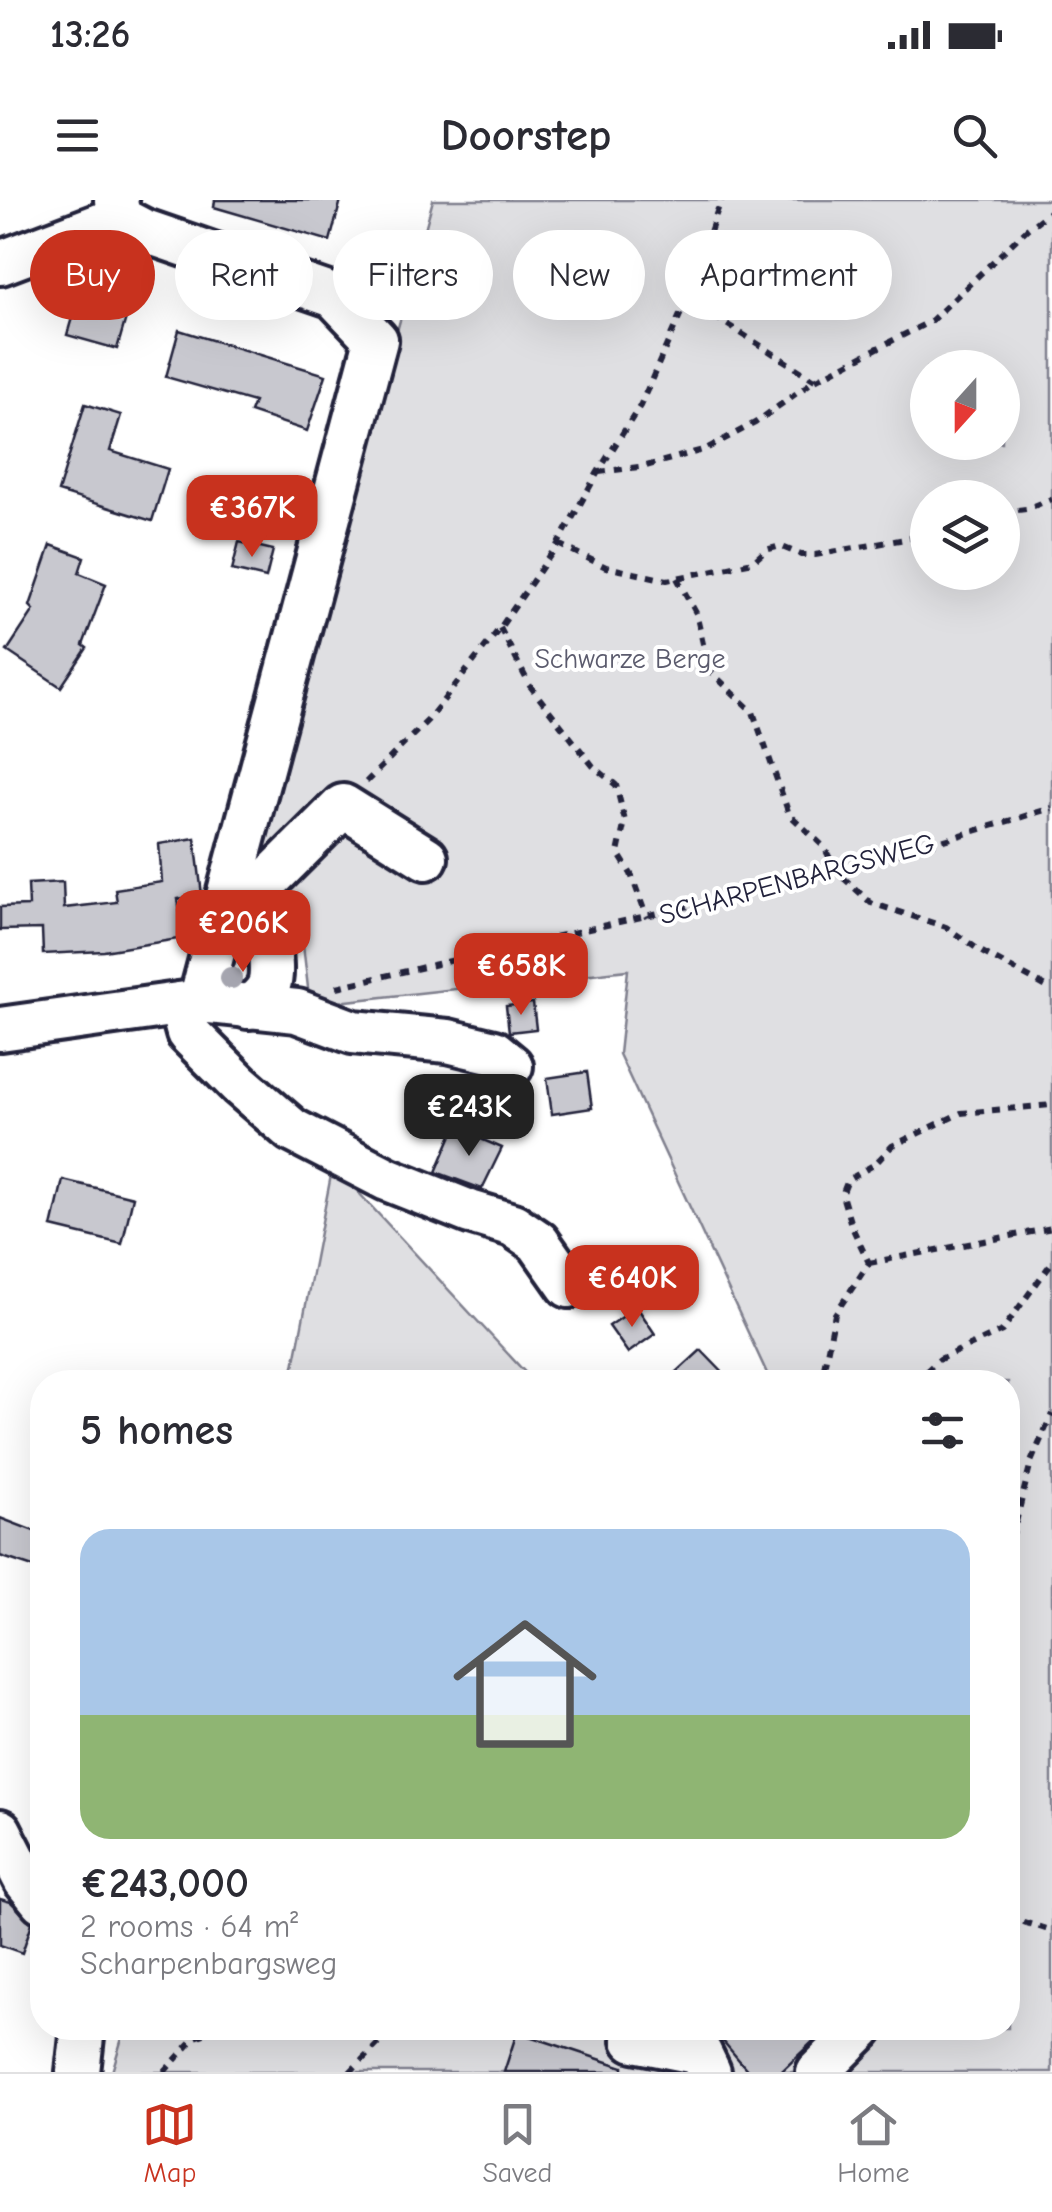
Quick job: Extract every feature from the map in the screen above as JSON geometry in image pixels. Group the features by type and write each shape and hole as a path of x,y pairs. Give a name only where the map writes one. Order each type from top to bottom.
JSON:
{"street":[{"path":"0,263 117,209 142,230 334,296 376,340 216,932 190,1002 188,1032 292,1130 387,1179 470,1212 513,1224 538,1242 569,1286"},
{"path":"216,932 342,806 426,858"},
{"path":"216,932 237,930 256,936 270,950 272,978 264,997 248,1007"},
{"path":"0,1029 190,1002 297,1011 352,1032 448,1040 494,1052 511,1066"},
{"path":"0,1831 30,1887"},
{"path":"78,2072 81,2040"},
{"path":"634,2040 700,2053 709,2072"},
{"path":"818,2072 850,2040"}],"path":[{"path":"712,230 722,200"},
{"path":"598,472 646,466 706,449 756,423 814,380 931,321 1052,210"},
{"path":"342,806 428,720 500,628 558,544 640,406 679,320"},
{"path":"721,320 814,380"},
{"path":"1020,510 1052,500"},
{"path":"558,544 606,567 666,580 754,562 766,550 780,546 801,556 910,539"},
{"path":"677,578 696,613 709,670 753,712 789,814 824,846 837,872 871,903 946,927 982,952 1052,990"},
{"path":"500,628 530,686 594,766 616,785 625,821 618,853 632,874 648,918"},
{"name":"SCHARPENBARGSWEG","path":"324,990 837,872 1052,808"},
{"path":"868,1263 842,1194 848,1180 875,1164 892,1146 961,1112 1052,1105"},
{"path":"823,1370 835,1314 868,1263 1052,1228"},
{"path":"928,1370 940,1359 1002,1331 1052,1262"},
{"path":"1020,1508 1032,1462 1052,1414"},
{"path":"1020,1921 1052,1931"},
{"path":"164,2072 193,2040"},
{"path":"350,2072 382,2040"}],"green space":[{"name":"Schwarze Berge","path":"433,200 1052,200 1052,2072 112,2072 121,2040 1020,2040 1020,1370 765,1370 619,1054 628,970 310,1005 302,936 244,889 400,320 493,320 493,230 425,230"},
{"path":"333,1165 523,1370 293,1370"}],"building":[{"path":"215,200 341,200 330,241 313,236 313,230 292,230 214,207"},
{"path":"71,320 125,320 117,349 67,335"},
{"path":"179,330 326,375 307,431 250,412 254,402 166,377"},
{"path":"85,404 121,415 110,451 168,469 152,521 58,492"},
{"path":"239,542 273,550 266,578 232,570"},
{"path":"51,545 84,557 79,573 106,584 83,645 87,648 61,687 7,651 34,610 30,606"},
{"path":"195,838 202,895 178,899 184,938 104,951 43,954 42,929 0,930 0,907 29,906 28,884 63,882 64,908 117,902 115,889 162,882 159,844"},
{"path":"533,1003 536,1029 509,1032 506,1006"},
{"path":"587,1072 592,1108 552,1114 547,1078"},
{"path":"455,1128 502,1148 482,1189 436,1172"},
{"path":"63,1180 133,1197 122,1244 52,1227"},
{"path":"637,1307 655,1334 628,1353 609,1326"},
{"path":"701,1350 720,1370 679,1370"},
{"path":"0,1518 30,1529 30,1566 0,1556"},
{"path":"0,1899 11,1902 30,1921 30,1929 22,1953 0,1945"},
{"path":"514,2040 541,2040 623,2067 623,2072 504,2072"},
{"path":"722,2040 814,2040 781,2072 749,2072"}]}
